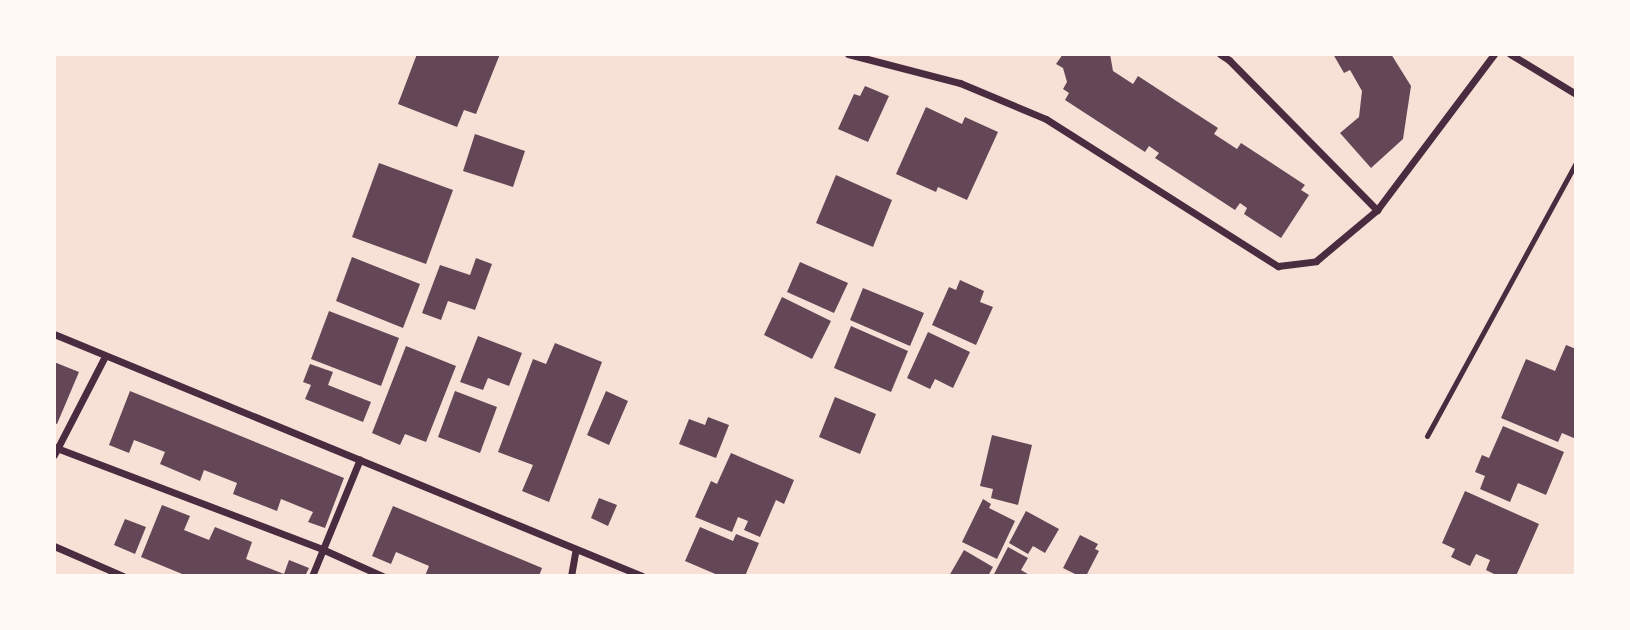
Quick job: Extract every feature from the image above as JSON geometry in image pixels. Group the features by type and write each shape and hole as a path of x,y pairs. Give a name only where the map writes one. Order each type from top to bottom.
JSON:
{"street":[{"path":"848,54 960,83 1045,119 1278,266 1316,261 1377,210 1494,54"},
{"path":"1220,54 1377,210"},
{"path":"1510,54 1576,94"},
{"path":"54,334 642,576"},
{"path":"106,356 55,450 323,549 382,576"},
{"path":"312,576 360,459"},
{"path":"54,546 123,576"},
{"path":"570,576 576,549"}],"lane":[{"path":"1427,436 1576,163"}],"building":[{"path":"417,54 500,54 476,114 464,110 457,127 398,104"},
{"path":"1063,54 1110,54 1113,71 1133,84 1138,76 1218,128 1214,134 1237,149 1241,143 1305,185 1301,190 1309,195 1281,238 1244,214 1247,208 1240,203 1235,210 1155,158 1159,153 1149,146 1145,152 1065,100 1069,93 1063,89 1067,82 1063,68 1056,64"},
{"path":"1333,54 1391,54 1411,86 1403,139 1371,168 1340,133 1359,117 1362,91 1350,70 1344,73"},
{"path":"865,86 889,96 868,142 838,129 854,94 860,96"},
{"path":"926,107 962,124 965,117 998,132 967,200 938,187 936,192 896,174"},
{"path":"475,134 525,151 513,187 463,171"},
{"path":"379,163 453,190 426,264 352,237"},
{"path":"836,175 892,200 873,247 816,223"},
{"path":"352,257 420,284 403,328 336,301"},
{"path":"476,258 492,264 475,310 448,301 441,320 422,313 440,265 470,275"},
{"path":"800,262 848,283 834,313 787,292"},
{"path":"960,280 984,291 980,302 993,307 976,345 932,325 949,287 956,290"},
{"path":"863,288 924,313 910,346 850,320"},
{"path":"782,297 831,321 812,359 764,335"},
{"path":"329,311 399,338 381,386 311,359"},
{"path":"851,326 908,351 891,392 834,368"},
{"path":"928,332 970,352 953,388 935,379 930,389 907,378"},
{"path":"478,336 522,353 509,386 488,378 483,390 460,382"},
{"path":"555,343 602,362 549,502 522,491 533,465 498,452 533,359 546,364"},
{"path":"1566,345 1576,349 1576,439 1562,433 1558,442 1501,418 1526,359 1555,371"},
{"path":"406,346 456,366 426,442 405,434 400,445 372,433"},
{"path":"54,362 79,372 57,424 54,423"},
{"path":"310,364 333,372 328,385 371,402 363,422 305,399 311,385 303,382"},
{"path":"130,391 344,478 325,528 308,522 313,512 281,499 277,511 233,494 237,483 204,470 200,481 160,464 165,452 134,440 129,453 109,445"},
{"path":"455,391 497,407 480,453 438,437"},
{"path":"606,391 628,401 609,445 587,435"},
{"path":"835,397 876,414 860,454 819,437"},
{"path":"708,417 729,425 716,458 679,444 689,419 705,425"},
{"path":"1503,426 1564,452 1546,495 1518,483 1510,502 1480,489 1485,476 1475,472 1482,455 1489,458"},
{"path":"992,435 1032,445 1018,505 991,498 993,489 980,486"},
{"path":"731,453 794,480 784,504 776,500 760,537 744,530 748,521 738,517 732,532 695,517 711,481 717,484"},
{"path":"1465,491 1539,524 1516,576 1498,576 1486,570 1490,560 1476,554 1470,566 1451,557 1455,549 1442,543"},
{"path":"599,498 617,505 608,526 591,518"},
{"path":"983,499 991,504 989,508 1015,521 997,559 962,542"},
{"path":"162,505 190,516 184,530 209,540 215,527 252,542 246,559 284,574 289,560 309,568 305,576 187,576 141,557"},
{"path":"393,506 542,568 539,576 425,576 429,566 396,552 391,564 372,556"},
{"path":"1026,511 1059,529 1045,553 1033,546 1028,554 1009,543"},
{"path":"125,519 146,527 135,554 114,545"},
{"path":"700,527 733,541 736,534 759,543 745,576 720,576 685,561"},
{"path":"1080,535 1098,544 1095,549 1099,551 1086,576 1079,576 1063,568"},
{"path":"1008,547 1028,558 1021,570 1031,576 993,576"},
{"path":"964,550 993,567 988,576 949,576"}]}
